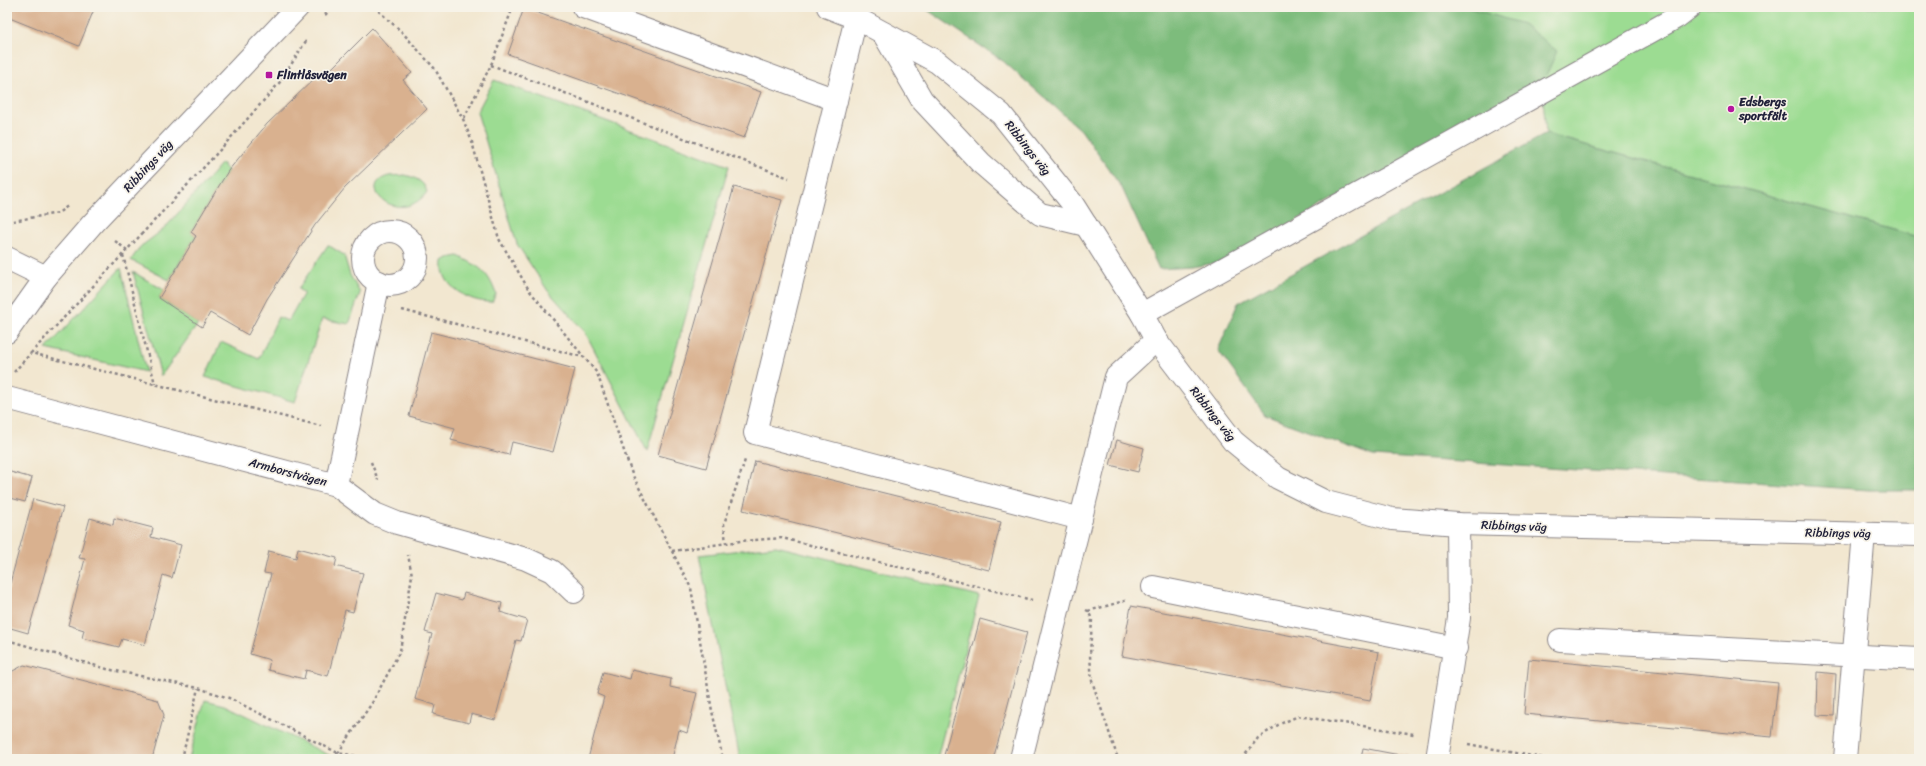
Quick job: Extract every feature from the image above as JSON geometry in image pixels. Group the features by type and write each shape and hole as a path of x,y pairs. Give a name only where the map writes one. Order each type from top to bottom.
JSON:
{"street":[{"path":"583,7 836,100"},
{"name":"Ribbings väg","path":"828,7 856,18 937,62 1001,114 1072,203 1142,314 1156,340 1233,441 1278,478 1326,502 1392,519 1458,524 1919,535"},
{"path":"1142,314 1678,17 1690,7"},
{"name":"Ribbings väg","path":"7,332 46,277 93,223 297,8"},
{"path":"856,18 754,433 1081,519"},
{"path":"883,33 922,100 981,163 1040,214 1086,225"},
{"path":"7,258 46,277"},
{"path":"336,485 377,292"},
{"path":"1021,759 1116,377 1156,340"},
{"name":"Armborstvägen","path":"7,398 336,485 375,514 397,523 526,559 552,571 574,592"},
{"path":"1439,749 1456,648 1459,618 1458,524"},
{"path":"1845,759 1864,533"},
{"path":"1153,587 1456,648"},
{"path":"1560,640 1919,659"}],"path":[{"path":"324,16 333,7"},
{"path":"374,7 402,32 435,69 464,118 499,239 529,290 597,374 632,474 691,588 712,711 723,759"},
{"path":"464,118 490,65 513,7"},
{"path":"12,374 219,151 280,82 308,39"},
{"path":"490,65 814,188"},
{"path":"123,254 155,384"},
{"path":"377,292 584,357"},
{"path":"31,353 347,433 367,452 404,537 412,575 400,651 372,703 338,754 337,759"},
{"path":"726,544 724,524 754,433"},
{"path":"672,551 782,538 1058,606 1088,611 1128,600 1153,587"},
{"path":"1088,611 1092,619 1090,656 1092,681 1118,759"},
{"path":"7,640 107,669 198,688 229,698 338,754 374,759"},
{"path":"182,759 198,688"},
{"path":"1242,759 1258,738 1278,725 1298,716 1439,749 1548,759"}],"green space":[{"path":"923,7 1466,7 1523,24 1557,51 1542,85 1221,262 1192,267 1159,269 1122,188 1081,130 1003,61"},
{"name":"Edsbergs sportfält","path":"1466,7 1919,7 1919,237 1546,134 1542,85"},
{"path":"494,80 729,166 647,451 585,332 548,291 517,244 477,112"},
{"path":"1546,134 1919,237 1919,490 1869,490 1373,456 1265,415 1218,350 1238,303"},
{"path":"222,163 228,171 191,232 196,236 169,280 131,260 140,247 164,229"},
{"path":"405,175 419,180 426,188 427,192 416,202 405,206 394,206 384,201 378,195 376,188 379,181 389,176"},
{"path":"328,245 344,255 350,275 360,293 349,324 322,319 295,402 205,377 221,342 259,359 278,317 288,321 304,293 298,289"},
{"path":"458,256 477,266 490,280 496,294 492,302 475,300 458,292 451,286 446,279 443,270 443,261 448,258"},
{"path":"121,268 146,372 46,349"},
{"path":"133,272 164,290 159,298 198,324 161,376"},
{"path":"776,546 979,596 937,759 740,759 699,555"},
{"path":"205,700 225,705 333,757 343,759 189,759"}],"building":[{"path":"7,7 95,7 79,46 7,17"},
{"path":"524,8 761,92 744,138 508,54"},
{"path":"372,28 412,73 403,80 427,109 345,188 315,225 267,299 248,335 210,313 202,327 159,298 196,236 191,232 228,171 267,124 316,77 320,80"},
{"path":"734,187 782,200 706,468 658,455"},
{"path":"431,332 575,369 553,452 512,442 509,455 451,440 455,428 409,416"},
{"path":"1117,440 1144,448 1138,472 1110,465"},
{"path":"755,461 1001,522 989,570 743,510"},
{"path":"7,471 32,478 25,502 7,497"},
{"path":"33,499 63,507 28,633 7,627 7,594"},
{"path":"90,518 113,525 114,518 153,528 151,537 181,545 172,578 163,575 145,645 122,639 119,647 82,638 84,630 68,625 85,559 79,558"},
{"path":"298,548 337,558 335,566 363,573 353,612 345,610 328,676 306,670 304,679 268,670 270,660 250,654 271,574 264,573 269,551 296,558"},
{"path":"436,593 462,600 464,593 502,603 500,612 527,620 521,641 516,640 495,720 471,714 469,723 433,714 435,705 415,699 432,634 425,632"},
{"path":"1131,606 1379,652 1370,701 1122,656"},
{"path":"980,619 1027,632 1000,735 993,759 943,759"},
{"path":"1529,659 1778,683 1772,737 1524,714"},
{"path":"24,665 158,700 164,715 152,759 7,759 7,688 11,672"},
{"path":"632,670 671,679 670,687 697,693 687,733 679,730 672,759 588,759 604,697 597,694 603,672 630,679"},
{"path":"1818,672 1836,674 1834,716 1817,715"},
{"path":"1363,748 1410,757 1410,759 1361,759"}],"place":[{"name":"Flintlåsvägen","path":"269,75"},
{"name":"Edsbergs sportfält","path":"1731,109"}]}
